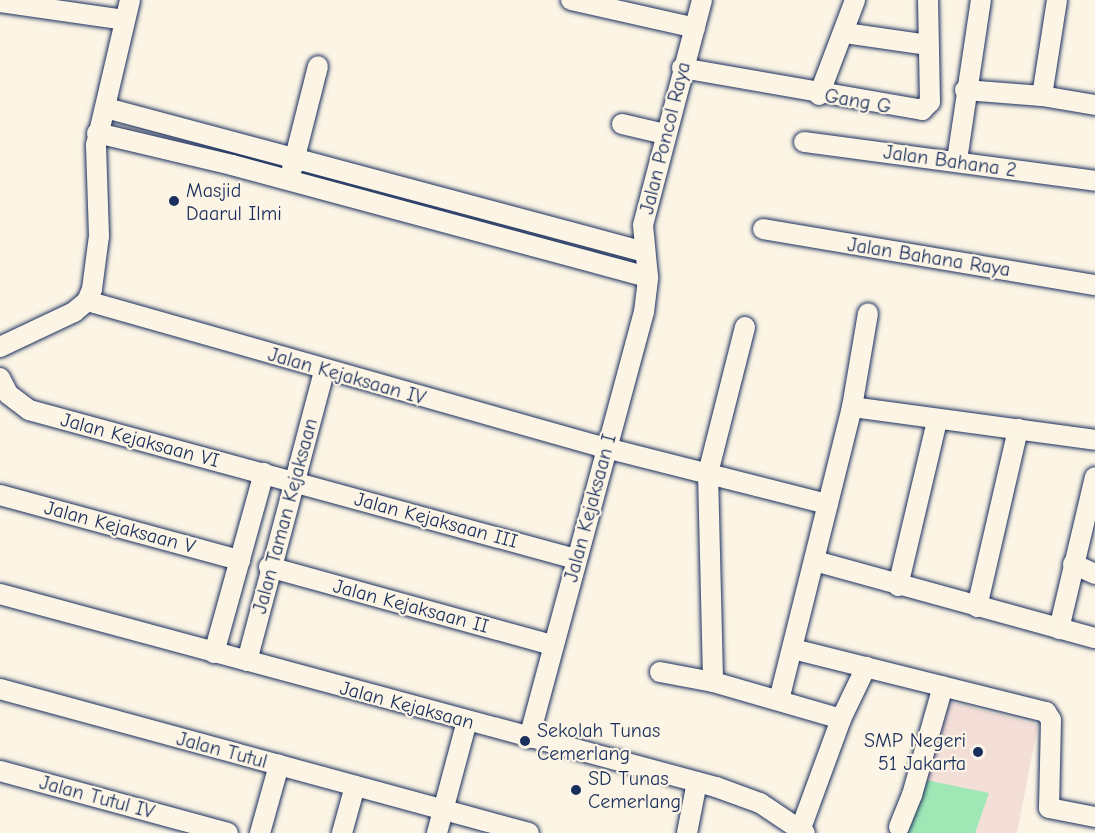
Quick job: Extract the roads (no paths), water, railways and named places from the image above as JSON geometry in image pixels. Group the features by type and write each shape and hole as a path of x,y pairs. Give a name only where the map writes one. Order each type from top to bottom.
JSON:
{"street":[{"path":"0,347 74,312 87,301 99,236 97,133 106,108 130,0"},
{"path":"571,0 694,28"},
{"name":"Jalan Poncol Raya","path":"648,277 643,225 682,69 702,0"},
{"path":"819,95 845,33 855,0"},
{"name":"Gang G","path":"682,69 819,95 922,110 930,102 928,0"},
{"path":"957,160 965,90 981,0"},
{"path":"1042,96 1057,0"},
{"path":"0,2 126,20"},
{"path":"845,33 928,45"},
{"path":"288,180 318,66"},
{"path":"965,90 1042,96 1095,105"},
{"path":"106,108 645,252"},
{"path":"622,124 665,134"},
{"path":"97,133 288,180 648,277"},
{"name":"Jalan Bahana 2","path":"804,142 957,160 1095,181"},
{"name":"Jalan Bahana Raya","path":"763,230 1095,285"},
{"name":"Jalan Kejaksaan I","path":"529,738 552,645 644,312 648,277"},
{"name":"Jalan Kejaksaan IV","path":"87,301 324,371 607,448 828,504"},
{"path":"779,700 852,407 868,313"},
{"path":"713,682 708,473 745,327"},
{"name":"Jalan Taman Kejaksaan","path":"246,662 269,567 295,482 324,371"},
{"name":"Jalan Kejaksaan VI","path":"0,378 8,394 29,410 295,482"},
{"path":"852,407 937,421 1095,440"},
{"path":"898,586 937,421"},
{"path":"977,607 1018,429"},
{"name":"Jalan Taman Kejaksaan","path":"214,653 264,473"},
{"path":"1059,629 1095,477"},
{"name":"Jalan Kejaksaan III","path":"295,482 576,559"},
{"name":"Jalan Kejaksaan V","path":"0,495 240,560"},
{"path":"814,561 898,586 1095,638"},
{"path":"1073,564 1095,574"},
{"name":"Jalan Kejaksaan II","path":"269,567 552,645"},
{"name":"Jalan Kejaksaan","path":"0,594 697,782 760,803 803,831"},
{"path":"793,649 1046,712 1051,720 1049,808 1095,817"},
{"path":"803,831 841,719 866,667"},
{"path":"660,672 713,682 841,719"},
{"path":"899,827 912,795 943,686"},
{"name":"Jalan Tutul","path":"0,689 530,833"},
{"path":"437,833 467,721"},
{"path":"260,833 279,765"},
{"name":"Jalan Tutul IV","path":"0,771 228,833"},
{"path":"687,833 697,782"},
{"path":"342,833 355,786"}],"place":[{"name":"Masjid Daarul Ilmi","path":"174,201"},
{"name":"Sekolah Tunas Cemerlang","path":"525,741"},
{"name":"SMP Negeri 51 Jakarta","path":"978,752"},
{"name":"SD Tunas Cemerlang","path":"576,790"}]}
